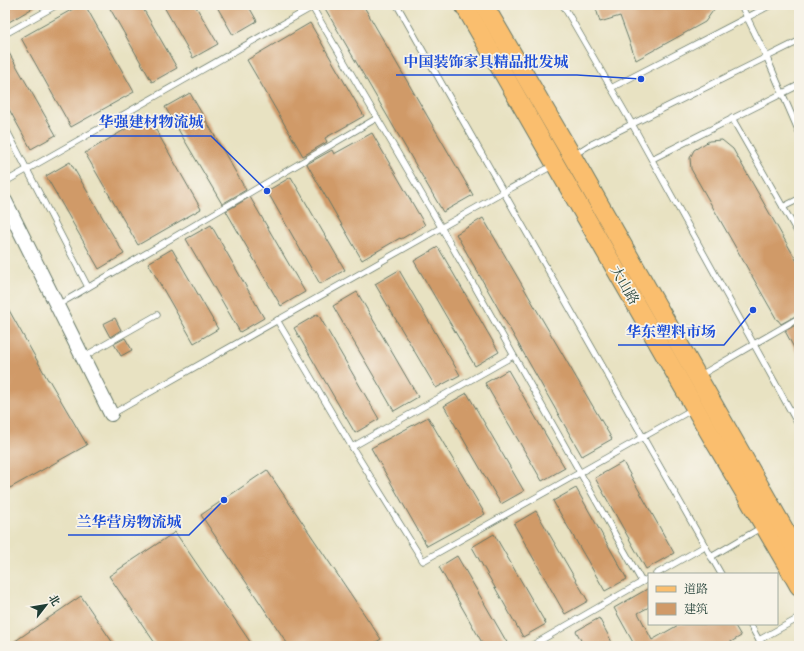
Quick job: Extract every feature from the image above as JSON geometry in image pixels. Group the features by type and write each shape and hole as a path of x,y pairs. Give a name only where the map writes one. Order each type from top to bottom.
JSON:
{"main road":[{"name":"大山路","path":"464,5 564,160 698,376 799,555"},
{"name":"大山路","path":"484,5 694,408 765,526 799,586"}],"street":[{"path":"5,201 111,414"}],"lane":[{"path":"5,34 57,5"},
{"path":"397,5 720,573"},
{"path":"563,5 632,124 799,426"},
{"path":"741,5 767,58 799,132"},
{"path":"611,88 771,5"},
{"path":"5,182 313,6 441,227 642,582"},
{"path":"111,414 441,227 588,146 799,42"},
{"path":"652,160 799,85"},
{"path":"57,305 377,118"},
{"path":"732,118 799,235"},
{"path":"5,127 88,287"},
{"path":"783,207 799,199"},
{"path":"83,357 157,315"},
{"path":"698,376 799,318"},
{"path":"278,320 352,447 423,561 694,408"},
{"path":"352,447 513,356"},
{"path":"711,557 765,526"},
{"path":"658,573 704,546"},
{"path":"531,646 648,579"},
{"path":"759,640 799,618"},
{"path":"751,625 762,646"}],"building":[{"path":"5,5 38,5 9,22 5,14"},
{"path":"80,5 85,5 134,92 71,127 21,38"},
{"path":"108,5 141,5 177,68 152,82"},
{"path":"163,5 195,5 218,44 193,58"},
{"path":"216,5 248,5 257,21 233,35"},
{"path":"323,5 363,5 473,195 443,212"},
{"path":"595,5 717,5 705,22 636,60 620,16 600,22"},
{"path":"310,23 364,116 325,138 327,142 303,156 247,60"},
{"path":"5,46 56,135 31,149 5,102"},
{"path":"190,93 246,190 222,204 165,107"},
{"path":"148,116 201,209 138,245 85,153"},
{"path":"372,133 425,225 362,260 307,164 332,150 334,154"},
{"path":"722,140 733,149 799,265 799,314 781,324 777,320 691,169 690,158 694,150 709,141"},
{"path":"70,162 124,254 99,269 46,176"},
{"path":"291,177 345,270 320,284 267,191"},
{"path":"250,197 305,292 281,306 226,211"},
{"path":"483,218 612,439 582,456 456,234"},
{"path":"211,225 264,318 240,332 186,239"},
{"path":"438,247 499,352 475,366 414,261"},
{"path":"172,249 218,329 194,343 148,263"},
{"path":"399,270 460,375 436,388 375,284"},
{"path":"357,292 418,397 394,411 333,306"},
{"path":"5,303 48,380 87,445 10,488 5,479"},
{"path":"318,314 379,419 355,433 294,328"},
{"path":"115,318 121,330 110,337 103,324"},
{"path":"799,323 799,357 785,331"},
{"path":"125,338 132,350 121,356 114,344"},
{"path":"508,370 565,468 542,481 485,383"},
{"path":"467,393 524,491 501,504 444,406"},
{"path":"428,417 485,514 427,546 371,448"},
{"path":"623,462 674,553 646,569 595,478"},
{"path":"267,470 381,639 370,646 289,646 201,515"},
{"path":"576,488 627,579 605,591 553,501"},
{"path":"536,511 588,601 565,614 514,524"},
{"path":"175,532 253,646 157,646 109,576"},
{"path":"494,534 546,624 523,637 472,547"},
{"path":"457,556 509,646 484,646 439,567"},
{"path":"648,589 648,608 638,613 652,640 678,625 735,625 741,636 724,646 635,646 614,608"},
{"path":"81,596 115,646 8,646"},
{"path":"599,618 614,646 584,646 576,631"}],"place":[{"name":"中国装饰家具精品批发城","path":"641,79"},
{"name":"华强建材物流城","path":"267,191"},
{"name":"华东塑料市场","path":"753,310"},
{"name":"兰华营房物流城","path":"224,500"}]}
